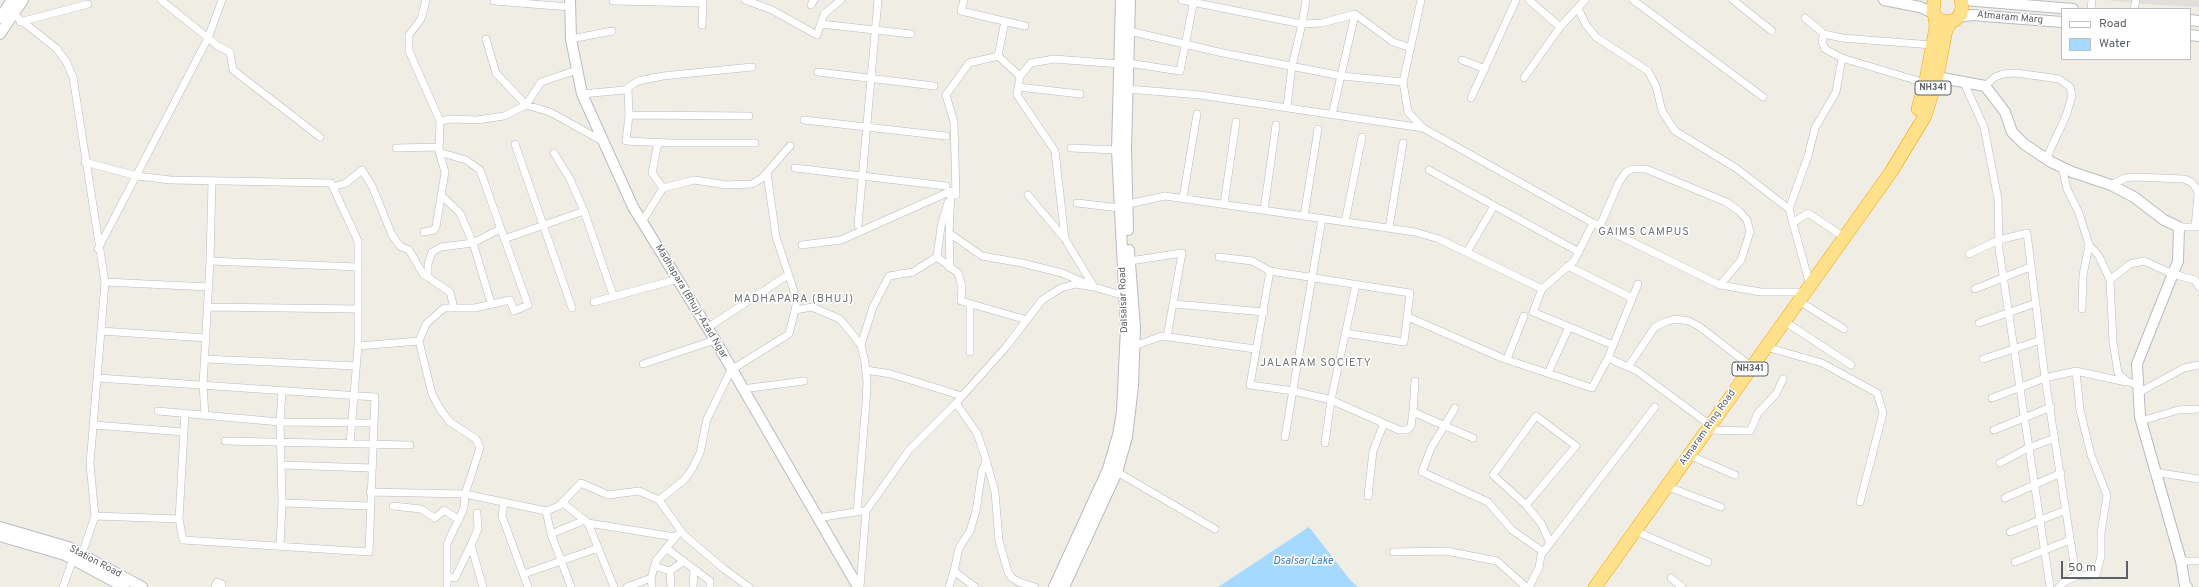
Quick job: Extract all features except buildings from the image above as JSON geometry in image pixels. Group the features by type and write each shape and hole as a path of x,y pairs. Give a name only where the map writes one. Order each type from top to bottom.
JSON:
{"highway":[{"name":"NH341","path":"1955,19 1962,10 1960,0"},
{"path":"1934,10 1943,21 1955,19"},
{"name":"Atmaram Ring Road","path":"1904,150 1918,113 1925,83 1932,44 1934,10"},
{"name":"Atmaram Ring Road","path":"1595,587 1844,237 1904,150 1925,116 1937,77 1946,30 1955,19"}],"street":[{"path":"0,18 12,0"},
{"path":"0,34 17,18 23,0"},
{"path":"160,0 208,38 230,52 233,70 320,137"},
{"path":"98,249 208,38 222,0"},
{"path":"424,232 434,230 436,227 445,172 439,149 440,121 409,52 408,36 421,19 426,0"},
{"path":"745,0 772,10 817,35 824,14 841,0"},
{"path":"858,224 874,30 878,0"},
{"path":"964,0 961,11 1025,26"},
{"name":"Dalsalsar Road","path":"1054,587 1108,469 1118,435 1125,386 1126,328 1124,206 1128,89 1124,64 1121,0"},
{"name":"Dalsalsar Road","path":"1064,587 1117,472 1127,437 1133,386 1134,346 1130,261 1117,150 1124,64 1129,32 1130,0"},
{"path":"1182,0 1194,1 1302,24 1322,23 1355,14"},
{"path":"1287,108 1292,66 1306,0"},
{"path":"1421,0 1403,82 1408,112 1423,128 1596,224 1720,285 1761,292 1804,292"},
{"path":"1471,98 1516,0"},
{"path":"1529,0 1560,27"},
{"path":"1524,78 1560,27 1585,0"},
{"path":"1633,0 1762,97"},
{"path":"1734,0 1772,31"},
{"path":"1884,0 1934,10"},
{"name":"Atmaram Marg","path":"1964,0 2061,8"},
{"path":"494,1 570,3"},
{"path":"612,1 703,1 702,25"},
{"path":"1065,239 1055,151 1017,95 1020,76 1030,63 1054,59 1124,64 1180,71 1194,1"},
{"name":"Madhapara (Bhuj)-Azad Ngar","path":"570,3 571,39 582,94 633,207 715,340 816,518 859,587"},
{"path":"17,18 88,4"},
{"path":"1578,8 1586,25 1596,37 1648,71 1656,86 1662,112 1676,131 1736,168 1789,209 1794,222 1804,292 1844,329"},
{"path":"1355,14 1393,42 1411,48"},
{"path":"1332,115 1355,14"},
{"name":"Atmaram Marg","path":"1955,19 1972,15 2061,22"},
{"path":"17,18 56,48 66,61 73,77 98,249 105,282 90,464 95,516 63,587"},
{"path":"1806,18 1824,34 1842,38 1932,44"},
{"path":"998,56 1005,22"},
{"path":"820,24 911,34"},
{"path":"571,39 612,31"},
{"path":"1129,32 1342,76 1403,82"},
{"path":"1824,34 1822,41 1825,49 1842,58 1925,83"},
{"path":"486,39 496,73 526,105 550,112 604,142"},
{"path":"998,56 1020,76"},
{"path":"795,168 862,175 949,188 956,195 954,122 946,95 969,63 998,56"},
{"path":"1789,209 1808,156 1815,128 1836,92 1842,58"},
{"path":"1462,60 1485,69"},
{"path":"582,94 628,88 638,81 650,78 752,68"},
{"path":"440,121 450,119 477,120 504,116 526,105 541,82 577,70"},
{"path":"818,72 934,86"},
{"path":"1985,86 1995,77 2003,74 2016,73 2059,80 2070,87 2072,96 2066,116 2046,159"},
{"path":"1942,78 1985,86 2005,112 2012,132 2024,144 2046,159 2062,167 2111,185 2134,197 2164,220 2180,227 2197,227 2198,194 2197,189 2191,182 2184,179 2134,177 2125,178 2111,185"},
{"path":"1964,82 1984,127 1998,199 1999,240 2003,278 2050,587"},
{"path":"1018,87 1080,94"},
{"path":"628,88 629,115 626,141 658,143 755,143"},
{"path":"1128,89 1200,95 1423,128"},
{"path":"1183,198 1197,114"},
{"path":"629,115 749,116"},
{"path":"804,120 946,136"},
{"path":"1224,204 1236,122"},
{"path":"1264,210 1276,125"},
{"path":"1304,216 1318,129"},
{"path":"1345,222 1362,137"},
{"path":"658,143 652,173 663,188"},
{"path":"1389,228 1403,143"},
{"path":"515,144 572,308"},
{"path":"642,222 663,188 694,180 727,185 752,184 762,178 790,146"},
{"path":"396,148 439,149 466,160 480,170 528,305 514,311 510,300 491,303 475,308 454,308 441,310 426,324 419,341 432,394 440,409 450,422 476,439 479,443 479,455 465,494 464,508 447,544 447,587"},
{"path":"1071,148 1117,150"},
{"path":"554,153 570,179 584,211 613,295"},
{"path":"86,162 137,176 171,180 331,183 358,241 358,346 350,444"},
{"path":"2062,167 2067,189 2079,213 2089,246 2099,256 2110,280 2113,342 2118,373 2138,389"},
{"path":"1613,345 1534,312 1542,289 1574,261 1626,172 1632,169 1646,169 1726,202 1747,220 1750,232 1741,260 1720,285"},
{"path":"333,187 346,183 362,170 372,186 392,235 400,246 409,250 420,269 428,277 450,292 454,308"},
{"path":"1429,170 1579,252"},
{"path":"659,500 684,480 692,469 700,453 707,419 731,370 789,334 796,300 776,237 767,173"},
{"path":"204,415 203,385 209,287 212,181"},
{"path":"949,188 950,268"},
{"path":"802,245 841,240 949,188"},
{"path":"937,257 949,188"},
{"path":"1028,195 1065,239 1094,287"},
{"path":"442,196 460,213 473,243 491,303"},
{"path":"1077,203 1124,206 1165,196 1415,232 1439,239 1542,289"},
{"path":"1467,252 1494,206"},
{"path":"504,239 584,211"},
{"path":"1794,222 1808,213 1844,237"},
{"path":"1286,437 1322,219"},
{"path":"2180,227 2178,261 2137,364 2141,421 2154,472 2181,561 2186,587"},
{"path":"428,277 428,264 432,252 441,247 473,243 500,229"},
{"path":"949,233 982,256 1022,263 1062,273 1094,287"},
{"path":"1969,254 1999,240 2027,233 2030,267 2045,378 2056,438 2076,576"},
{"path":"2082,309 2083,275 2089,246"},
{"path":"1130,261 1182,254 1167,337"},
{"path":"937,257 958,273 962,286 961,301 1027,320"},
{"path":"861,345 873,308 889,276 913,272 937,257"},
{"path":"1219,258 1252,261 1270,271 1410,293 1404,342 1345,333"},
{"path":"210,261 358,268"},
{"path":"2110,280 2130,264 2138,261 2150,263 2173,274 2195,280 2199,286"},
{"path":"1568,266 1632,298"},
{"path":"1975,289 2030,267"},
{"path":"1270,271 1264,312 1255,349 1250,385 1294,390 1331,400 1399,430 1407,430 1411,426 1414,412 1415,380"},
{"path":"707,328 788,275"},
{"path":"594,302 613,295 678,279"},
{"path":"105,282 209,287"},
{"path":"859,587 866,511 909,450 956,403 1006,347 1042,300 1061,288 1075,284 1094,287 1125,296"},
{"path":"1325,443 1331,400 1356,284"},
{"path":"1408,317 1507,359 1592,388 1608,358 1638,284"},
{"path":"1979,323 2036,303"},
{"path":"970,304 970,352"},
{"path":"1174,304 1264,312"},
{"path":"208,307 358,309"},
{"path":"795,310 816,308 827,315 838,318 861,345 866,370 866,404 857,512"},
{"path":"1507,359 1524,316"},
{"path":"1628,367 1656,327 1665,322 1675,320 1689,321 1700,327 1748,364"},
{"path":"1784,321 1851,365"},
{"path":"1548,373 1569,327"},
{"path":"101,331 206,338"},
{"path":"1134,346 1162,336 1255,349"},
{"path":"643,364 715,340"},
{"path":"1983,359 2041,340"},
{"path":"358,346 419,341"},
{"path":"1766,347 1822,363 1877,393 1883,413 1860,502"},
{"path":"1608,358 1637,371 1708,428 1750,431 1758,412 1776,394 1783,379"},
{"path":"205,360 356,366"},
{"path":"2138,389 2184,368 2199,365"},
{"path":"866,370 891,374 962,396"},
{"path":"1992,398 2045,378 2076,371 2128,382"},
{"path":"2059,587 2064,582 2076,576 2096,575 2101,556 2106,495 2091,455 2080,410 2076,371"},
{"path":"98,378 375,397 370,492 369,552 183,540 179,519 185,413"},
{"path":"742,389 804,381"},
{"path":"280,546 282,465 280,422 282,391"},
{"path":"956,403 977,433 986,461 995,492 999,541 1008,572 1012,578 1019,582 1035,587"},
{"path":"1541,555 1655,407"},
{"path":"1994,430 2051,407"},
{"path":"1393,552 1446,551 1497,561 1528,587 1539,568 1542,551 1512,530 1488,502 1422,472 1443,426 1455,408"},
{"path":"2141,421 2178,410 2199,409"},
{"path":"158,411 280,422 374,423"},
{"path":"1414,412 1473,438"},
{"path":"1526,505 1576,446 1536,416 1493,475 1526,505 1541,522 1550,543"},
{"path":"1368,496 1372,477 1373,451 1384,423"},
{"path":"94,425 184,432"},
{"path":"2000,463 2028,448 2056,438"},
{"path":"225,441 410,445"},
{"path":"1689,455 1735,475"},
{"path":"949,587 959,548 970,531 976,511 982,471 986,461"},
{"path":"282,465 372,468"},
{"path":"1117,472 1215,529"},
{"path":"2154,472 2199,478"},
{"path":"2005,498 2061,473"},
{"path":"370,492 465,494 546,511 562,502 581,482 608,495 639,491 659,500 681,530 724,569 749,587"},
{"path":"1666,486 1721,507"},
{"path":"504,502 502,516 528,587"},
{"path":"562,502 587,522 614,587"},
{"path":"282,503 370,506"},
{"path":"393,506 421,509 435,518 444,510 459,520"},
{"path":"2010,532 2066,510"},
{"path":"546,511 551,534 571,587"},
{"path":"816,518 866,511"},
{"path":"447,577 455,578 471,545 478,529 477,513"},
{"path":"95,516 179,519"},
{"path":"551,534 587,522 675,537"},
{"name":"Station Road","path":"0,527 68,547 77,557 124,587"},
{"path":"652,587 651,578 656,561 681,530"},
{"path":"1635,531 1708,562"},
{"name":"Station Road","path":"0,536 65,555 77,557 142,587"},
{"path":"2015,562 2070,540"},
{"path":"471,545 482,587"},
{"path":"524,574 562,562 598,548"},
{"path":"666,548 710,581 710,587"},
{"path":"2181,561 2199,561"},
{"path":"670,571 684,562"},
{"path":"654,566 670,571"},
{"path":"693,587 694,569"},
{"path":"670,571 671,587"},
{"path":"954,571 975,587"},
{"path":"627,587 651,578"},
{"path":"1671,578 1682,587"},
{"path":"215,587 216,582 222,587"}],"shaded area":[{"path":"2106,0 2199,0 2199,7 2145,4"}],"water":[{"name":"Dsalsar Lake","path":"1309,527 1351,581 1358,587 1218,587"}],"district":[{"name":"GAIMS CAMPUS","path":"1644,233"},
{"name":"MADHAPARA (BHUJ)","path":"794,300"},
{"name":"JALARAM SOCIETY","path":"1316,364"}]}
